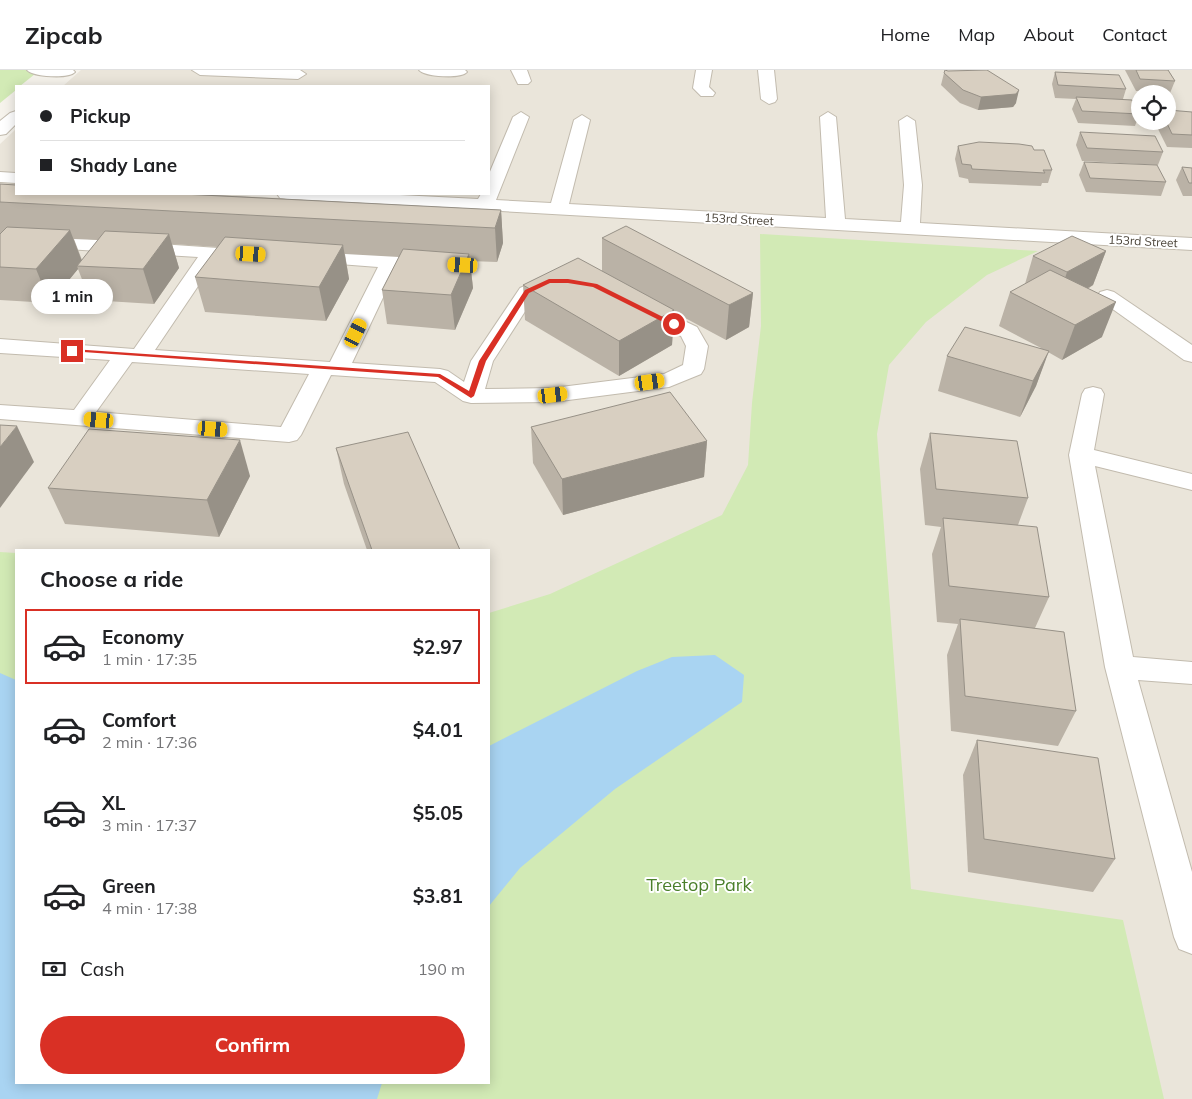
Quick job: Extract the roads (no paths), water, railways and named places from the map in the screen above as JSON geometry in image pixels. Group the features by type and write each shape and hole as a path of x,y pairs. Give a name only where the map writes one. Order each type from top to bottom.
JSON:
{"street":[{"path":"35,70 68,71"},
{"path":"200,70 296,77"},
{"path":"704,70 701,88 707,93"},
{"path":"766,70 769,99"},
{"path":"51,85 68,71"},
{"path":"422,73 459,72"},
{"path":"0,130 15,117"},
{"path":"490,193 521,117"},
{"path":"828,117 836,224"},
{"path":"559,209 582,120"},
{"path":"907,120 913,185 910,228"},
{"path":"0,177 15,178"},
{"name":"153rd Street","path":"304,195 1192,244"},
{"path":"485,205 489,195"},
{"path":"0,239 231,253"},
{"path":"11,259 28,241"},
{"path":"80,418 133,355 211,252"},
{"path":"291,256 454,265"},
{"path":"0,412 289,435 330,368 390,262"},
{"path":"0,346 440,376 471,396 553,395 669,380 693,369 697,346 689,332 595,286 568,281 549,281 527,292 482,361 471,396"},
{"path":"1107,296 1192,355"},
{"path":"1093,394 1081,456 1120,667 1192,937"},
{"path":"1081,456 1192,482"},
{"path":"1120,667 1192,673"}],"water":[{"path":"715,655 744,675 742,702 615,789 520,868 490,905 490,745 637,671 672,657"},
{"path":"0,673 15,680 15,1084 382,1084 377,1099 0,1099"}],"park label":[{"name":"Treetop Park","path":"699,884"}]}
